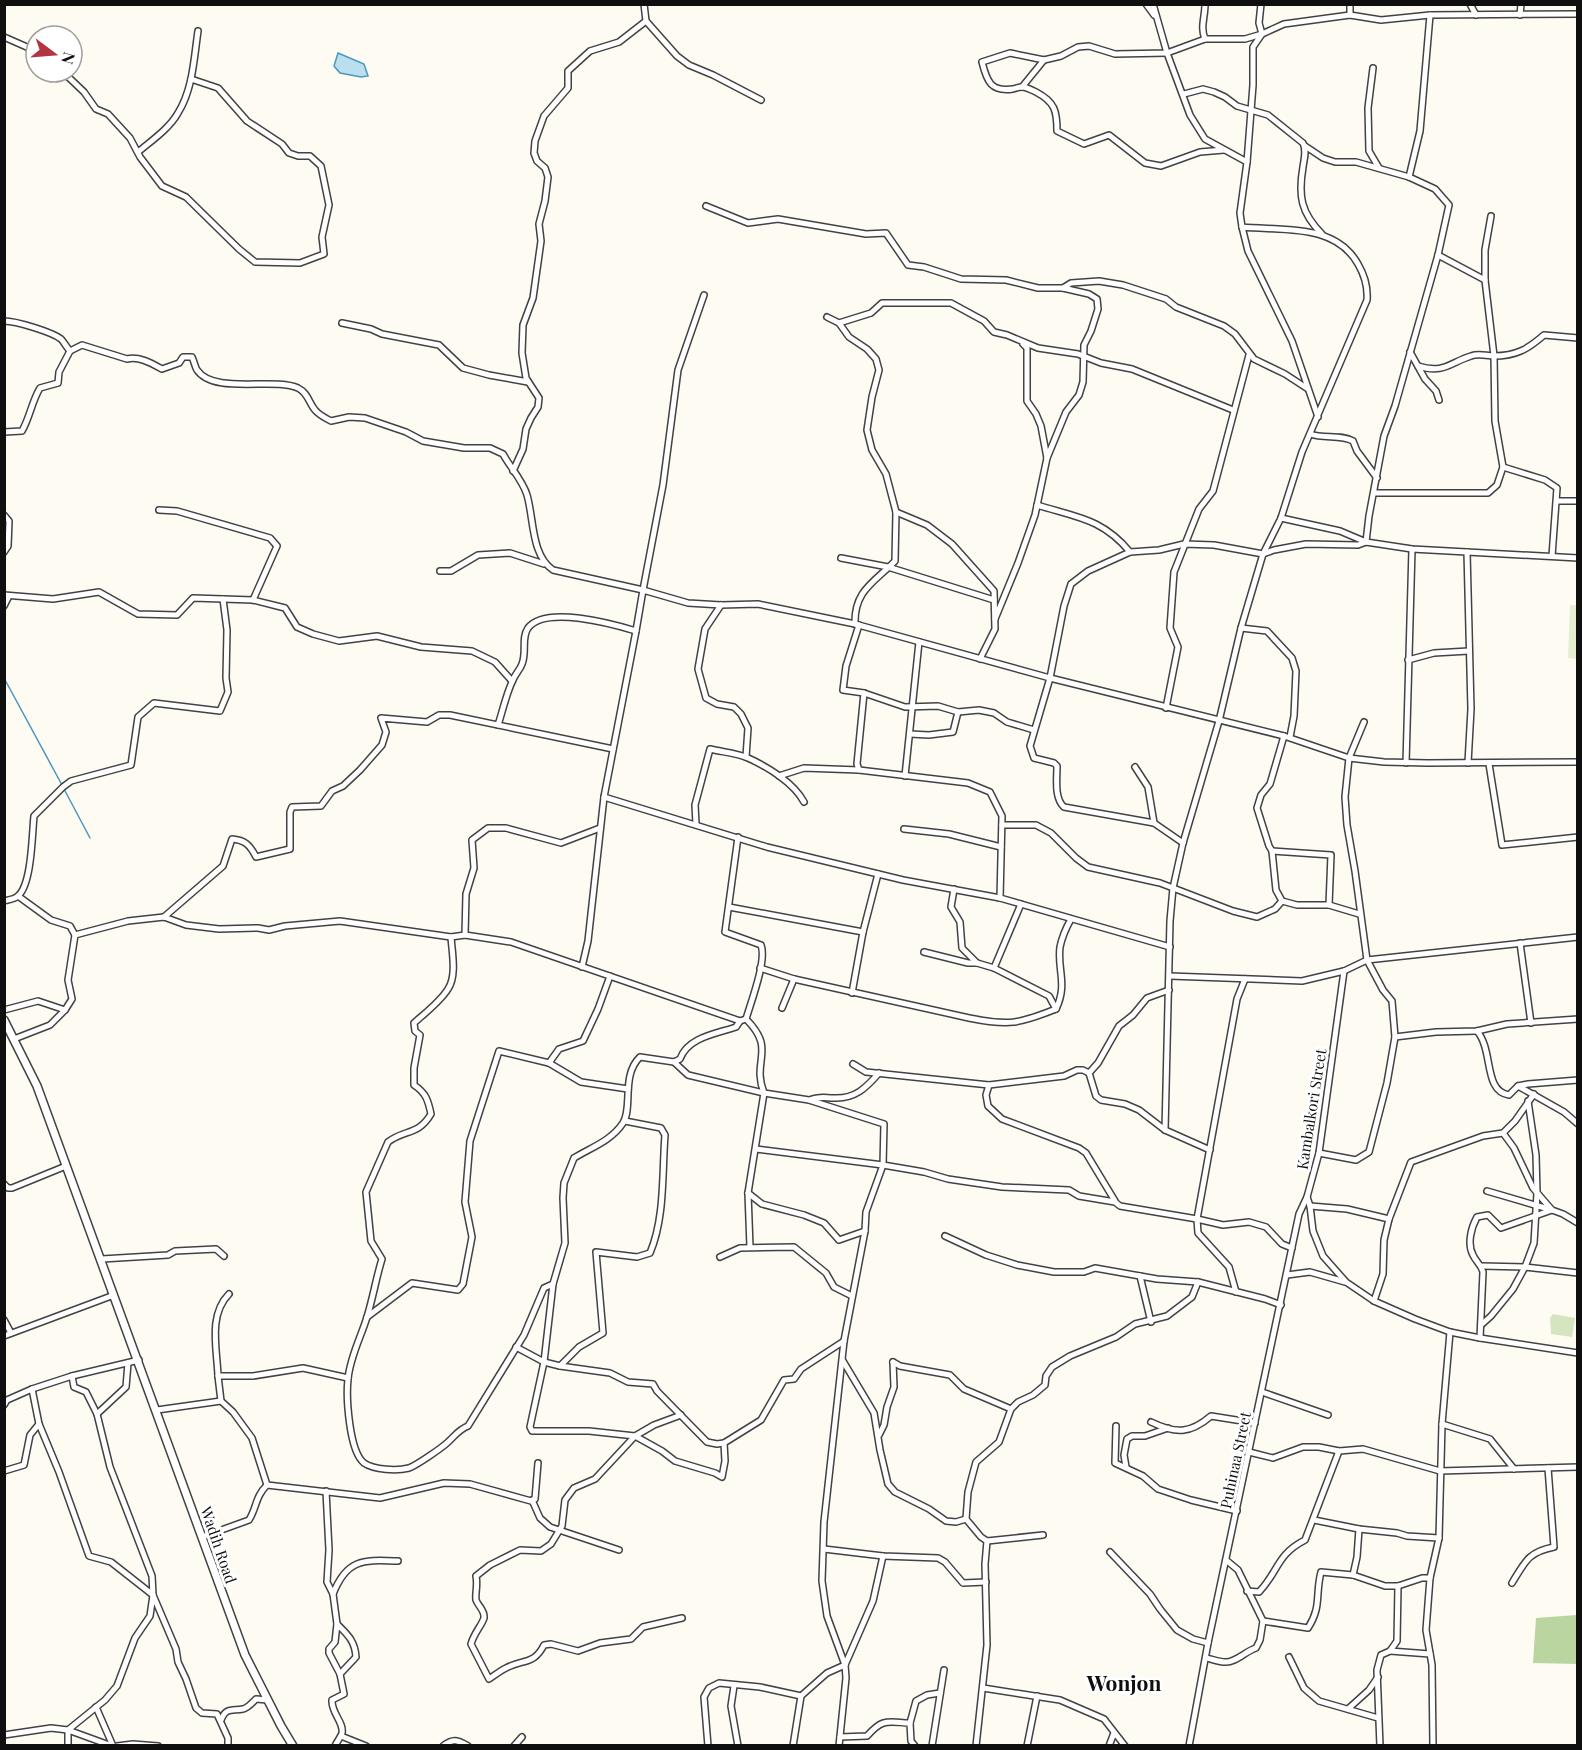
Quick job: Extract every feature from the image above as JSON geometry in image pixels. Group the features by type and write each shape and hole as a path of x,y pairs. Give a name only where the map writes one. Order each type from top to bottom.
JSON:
{"street":[{"path":"513,471 524,448 526,429 538,407 539,398 526,378 522,353 523,325 533,298 541,241 540,224 548,177 545,168 537,161 534,153 535,141 544,116 568,88 568,71 590,51 619,42 646,21 647,13 644,4"},
{"path":"1146,4 1156,16"},
{"path":"1153,4 1167,53 1184,94 1190,116 1205,139 1247,162"},
{"path":"1205,4 1202,30 1205,39"},
{"path":"1261,4 1259,23 1262,34 1253,47 1247,162 1240,213 1248,251 1292,341 1318,417"},
{"path":"1350,4 1350,15"},
{"path":"1470,4 1476,15"},
{"path":"1520,15 1521,4"},
{"path":"1224,150 1200,152 1161,166 1144,163 1109,135 1084,144 1057,131 1057,117 1052,103 1038,93 1022,87 998,90 991,86 982,62 1010,53 1044,60 1061,56 1078,47 1089,46 1115,54 1167,53 1205,39 1245,39 1284,24 1350,15 1381,20 1430,15 1578,14"},
{"path":"1409,177 1420,131 1430,15"},
{"path":"646,21 677,56 689,65 714,75 760,100"},
{"path":"138,152 166,128 178,114 191,79 198,31"},
{"path":"4,38 24,46"},
{"path":"1022,87 1044,60"},
{"path":"1373,68 1368,108 1369,151 1379,168"},
{"path":"76,84 96,109 111,118 130,138 162,186 186,197 255,262 300,263 324,255 322,237 329,205 321,166 318,162 310,156 289,153 282,144 247,121 218,88 191,79"},
{"path":"1184,94 1203,89 1226,97 1237,106 1268,115 1323,158 1335,162 1356,162 1409,177 1435,189 1449,205 1438,255 1395,406 1384,436 1366,542"},
{"path":"1165,1130 1173,888 1183,843 1219,721 1241,628 1263,554 1281,518 1302,452 1367,300 1368,288 1353,256 1343,246 1322,234 1303,208 1301,174 1305,146"},
{"path":"706,206 748,223 778,219 866,234 886,233 908,265 924,267 961,279 1006,280 1038,288 1063,288 1089,294 1097,300 1098,309 1084,345 1083,382 1078,396 1066,412 1047,458 1037,505 1018,563 995,620"},
{"path":"1375,493 1488,493 1497,485 1503,466 1495,421 1494,356 1485,280 1485,250 1491,216"},
{"path":"1242,227 1322,234"},
{"path":"1438,255 1485,280"},
{"path":"1063,288 1071,284 1099,281 1123,285 1166,299 1176,308 1224,326 1234,334 1249,355 1308,388"},
{"path":"582,967 588,941 604,796 663,485 678,370 704,295"},
{"path":"839,322 871,314 882,303 951,303 984,321 994,332 1038,348 1084,356 1101,363 1132,369 1233,410"},
{"path":"827,317 839,322 849,337 867,349 876,359 879,370 867,430 872,450 886,474 896,512 894,553 896,558 860,597 855,613 857,625 846,666 843,690 864,693 905,707 938,706 958,712 979,710 994,713 1007,722 1034,730"},
{"path":"4,321 11,321 51,334 62,340 70,351"},
{"path":"342,323 371,329 382,334 439,345 463,368 528,382"},
{"path":"1418,366 1431,370 1481,354 1494,356 1527,349 1544,335 1578,338"},
{"path":"1022,342 1027,348 1028,401 1041,426 1047,458"},
{"path":"4,432 22,431 29,418 34,397 40,388 58,383 59,372 70,351 82,345 127,359 143,360 162,369 179,363 183,357 192,357 197,370 204,376 219,382 298,388 308,396 315,411 331,421 349,417 365,418 406,432 423,441 464,448 490,448 503,454 527,493 533,531 544,564"},
{"path":"1410,352 1425,379 1436,391 1439,400"},
{"path":"1166,708 1178,647 1170,628 1173,580 1184,544 1199,509 1213,491 1249,355"},
{"path":"1425,379 1431,370"},
{"path":"1310,434 1318,437 1347,438 1353,441 1357,451 1377,478"},
{"path":"1503,466 1545,480 1557,488 1552,556"},
{"path":"1557,501 1578,501"},
{"path":"1037,505 1088,519 1118,537 1130,552"},
{"path":"159,510 177,511 270,538 277,546 253,600"},
{"path":"896,512 927,525 952,544 994,591 995,629 980,659"},
{"path":"4,515 9,521 8,546 4,552"},
{"path":"1281,518 1340,531 1366,542 1412,549 1578,558"},
{"path":"1183,843 1154,823 1064,807 1057,792 1057,766 1054,763 1034,758 1031,754 1030,746 1050,678 1064,606 1071,584 1088,571 1130,552 1159,550 1184,544 1214,545 1263,554 1306,544 1358,545 1366,542"},
{"path":"1406,763 1412,549"},
{"path":"1467,552 1471,709 1468,763"},
{"path":"440,571 451,571 478,555 510,553 544,564 553,570 643,590 688,603 758,604 857,625 1166,708 1287,736 1349,758 1406,763 1578,762"},
{"path":"842,558 888,567 994,600"},
{"path":"4,606 7,596 53,599 99,592 138,614 177,615 193,598 253,600 285,608 297,627 339,641 378,636 422,647 472,651 495,662 512,681"},
{"path":"4,901 18,896 26,884 32,850 34,816 71,781 131,765 138,717 154,703 220,711 228,692 227,630 223,599"},
{"path":"721,605 705,629 698,669 706,698 717,704 734,707 741,714 748,728 746,757"},
{"path":"498,724 512,681 522,664 524,636 529,626 541,618 578,618 636,631"},
{"path":"1241,628 1267,631 1292,658 1296,671 1294,716 1270,784 1261,795 1257,808 1272,851 1276,890 1282,901 1297,905 1329,905 1359,914"},
{"path":"905,776 919,642"},
{"path":"1408,660 1434,653 1469,651"},
{"path":"859,770 857,764 864,693"},
{"path":"910,734 929,735 952,732 958,712"},
{"path":"164,917 223,866 232,839 247,843 256,857 290,849 292,807 321,806 332,791 343,786 360,770 382,745 386,732 381,718 428,722 440,715 450,715 613,749"},
{"path":"1319,1153 1356,1160 1369,1152 1382,1103 1395,1037 1392,1001 1366,960 1347,825 1345,797 1349,758 1364,722"},
{"path":"696,824 695,805 711,749 746,757 779,776 800,794 804,802"},
{"path":"1489,764 1502,845 1578,837"},
{"path":"1135,767 1148,787 1154,823"},
{"path":"779,776 804,768 859,770 968,783 990,792 1002,816 1000,898"},
{"path":"604,796 766,847 878,874 1000,898 1170,946"},
{"path":"1002,825 1036,825 1051,833 1088,867 1112,874 1133,876 1173,888 1233,911 1257,917 1275,909 1282,901"},
{"path":"465,935 466,894 474,868 472,840 488,828 506,828 561,843 600,828"},
{"path":"904,830 949,834 1001,847"},
{"path":"674,1062 680,1059 684,1050 695,1041 736,1027 743,1020 760,968 763,948 761,945 725,932 738,837"},
{"path":"1272,851 1330,855 1329,905"},
{"path":"852,993 863,932 878,874"},
{"path":"954,889 951,907 960,922 962,948 977,963"},
{"path":"14,1039 50,1025 72,999 68,980 75,935 70,926 51,920 18,896"},
{"path":"994,968 1021,904"},
{"path":"729,907 863,932"},
{"path":"75,935 128,921 164,917 186,925 219,929 269,930 285,926 340,921 451,937 465,935 511,942 743,1020 757,1030 762,1040 759,1082 764,1093 748,1193 750,1247"},
{"path":"1056,1009 1063,986 1060,948 1071,919"},
{"path":"451,937 453,962 448,990 414,1023 414,1030 420,1035 414,1068 414,1085 427,1096 431,1114 425,1125 394,1137 388,1142 367,1186 371,1241 382,1259 348,1378 349,1416 356,1454 365,1464 392,1469 407,1468 418,1464 448,1443 460,1429 468,1426 516,1347 544,1287 553,1284"},
{"path":"1170,976 1302,981 1344,971 1366,960 1578,937"},
{"path":"1520,943 1531,1023"},
{"path":"924,952 994,968 1049,996 1056,1009"},
{"path":"760,968 794,980 998,1023 1022,1022 1056,1009"},
{"name":"Kambalkori Street","path":"1306,1197 1319,1153 1344,971"},
{"path":"549,1063 559,1049 583,1041 610,976"},
{"path":"782,1008 794,980"},
{"path":"1236,1292 1229,1267 1198,1233 1197,1219 1237,999 1245,980"},
{"path":"1089,1073 1098,1063 1119,1026 1133,1015 1147,998 1169,990"},
{"path":"4,1010 38,1001 65,1010"},
{"path":"1395,1037 1436,1032 1477,1031 1507,1024 1578,1019"},
{"name":"Wadih Road","path":"4,1020 37,1086 157,1410 244,1655 280,1726 293,1746"},
{"path":"1477,1031 1484,1040 1496,1089 1501,1094 1509,1095 1518,1086 1578,1080"},
{"path":"367,1317 412,1283 458,1290 463,1284 472,1237 465,1202 470,1141 499,1051 549,1063 581,1082 628,1089"},
{"path":"724,1443 725,1461 722,1478 715,1473 675,1461 663,1451 635,1436 589,1431 532,1431 530,1427 544,1362 553,1284 565,1243 562,1198 564,1183 574,1158 608,1140 625,1121 633,1063 640,1057 674,1062 688,1075 764,1093 809,1100 884,1124 883,1165 866,1212 865,1231 844,1341 825,1511 822,1581 827,1616 845,1665 846,1678 839,1746"},
{"path":"853,1064 867,1072 989,1086 1064,1076 1077,1070 1083,1070 1089,1073 1096,1096 1101,1100 1125,1104 1139,1110 1165,1130 1210,1150"},
{"path":"809,1100 818,1097 852,1097 870,1085 879,1073"},
{"path":"989,1086 986,1095 988,1106 1002,1119 1079,1148 1086,1153 1115,1202 1120,1206 1223,1225 1249,1222 1266,1227 1282,1244 1292,1248"},
{"path":"1518,1086 1564,1112 1578,1124"},
{"path":"1374,1301 1383,1274 1384,1240 1389,1219 1411,1162 1483,1136 1503,1133 1515,1121 1534,1094"},
{"path":"1481,1324 1487,1320 1513,1288 1525,1267 1534,1243 1537,1193 1536,1155 1528,1101"},
{"path":"560,1366 579,1347 603,1334 596,1252 637,1257 650,1252 654,1242 660,1205 665,1135 661,1128 625,1121"},
{"path":"1503,1133 1514,1148 1533,1188 1552,1210"},
{"path":"756,1149 883,1165 948,1179 1002,1187 1069,1190 1079,1196 1115,1202"},
{"path":"4,1184 12,1188 66,1166"},
{"path":"1487,1191 1552,1210 1578,1223"},
{"path":"748,1193 762,1204 824,1223 839,1240 865,1231"},
{"path":"1306,1197 1310,1206 1313,1231 1323,1256 1346,1282 1374,1301 1450,1332 1578,1353"},
{"name":"Puhinaa Street","path":"1189,1746 1208,1643 1299,1214 1306,1197"},
{"path":"1310,1206 1347,1209 1389,1219"},
{"path":"1480,1338 1482,1266 1473,1257 1470,1247 1472,1229 1477,1217 1488,1215 1501,1228 1552,1210"},
{"path":"945,1236 986,1256 1017,1265 1054,1272 1084,1272 1095,1268 1140,1276 1198,1282 1281,1305"},
{"path":"720,1257 740,1248 794,1247 826,1274 834,1287 852,1296"},
{"path":"102,1259 216,1249 224,1256"},
{"path":"1482,1266 1525,1267 1578,1273"},
{"path":"1287,1275 1310,1272 1346,1282"},
{"path":"1140,1276 1151,1322"},
{"path":"1043,1535 987,1541 981,1537 966,1518 968,1492 976,1462 999,1442 1011,1409 1045,1385 1046,1376 1052,1367 1070,1356 1116,1336 1135,1324 1167,1317 1192,1297 1198,1282"},
{"path":"229,1294 220,1302 215,1322 221,1401 233,1412 252,1438 267,1485"},
{"path":"4,1320 8,1334 114,1295"},
{"path":"1433,1746 1433,1689 1426,1630 1430,1578 1439,1538 1442,1424 1450,1332"},
{"path":"516,1347 544,1362 610,1373 628,1382 653,1384 657,1391 707,1442 717,1444 724,1443 761,1420 783,1380 794,1379 801,1370 844,1341"},
{"path":"4,1405 7,1400 32,1389 72,1376 138,1360"},
{"path":"843,1360 874,1413 888,1484 895,1492 929,1509 946,1521 956,1522 966,1518"},
{"path":"879,1436 894,1387 893,1362 900,1366 950,1375 964,1389 1011,1409"},
{"path":"97,1414 126,1387 128,1363"},
{"path":"218,1376 253,1376 303,1368 348,1378"},
{"path":"68,1730 105,1700 117,1686 135,1638 150,1616 153,1595 152,1576 110,1467 97,1414 86,1392 74,1387 72,1376"},
{"path":"32,1389 39,1424 89,1556 111,1562 153,1595 176,1649 178,1662 196,1708 202,1713 217,1713 228,1746"},
{"path":"1262,1392 1328,1415"},
{"path":"157,1410 221,1401"},
{"path":"681,1415 635,1436 595,1479 574,1488 565,1500 562,1526 551,1544 541,1551 520,1550 490,1565 476,1576 478,1584 476,1599 484,1618 471,1644 489,1679 506,1667 532,1660 539,1655 544,1645 551,1644 578,1651 600,1643 632,1639 644,1627 682,1618"},
{"path":"1151,1422 1167,1428 1188,1431 1200,1426 1212,1416 1255,1423"},
{"path":"4,1471 24,1465 30,1435 39,1424"},
{"path":"1442,1424 1490,1439 1514,1468"},
{"path":"1116,1426 1114,1463 1143,1476 1158,1489 1237,1511"},
{"path":"1126,1467 1124,1455 1127,1439 1132,1436 1145,1436 1167,1428"},
{"path":"1249,1452 1273,1458 1304,1448 1319,1447 1339,1451 1364,1449 1440,1471 1578,1467"},
{"path":"1247,1591 1259,1592 1291,1548 1305,1540 1339,1451"},
{"path":"532,1500 535,1499 538,1463"},
{"path":"1512,1583 1534,1552 1554,1547 1548,1468"},
{"path":"267,1485 380,1498 444,1483 470,1484 532,1500"},
{"path":"202,1538 249,1520 259,1493 267,1485"},
{"path":"326,1491 329,1550 327,1582 333,1594 337,1624 335,1641 329,1653 340,1674 344,1694 332,1700 332,1707 342,1726 341,1736 335,1746"},
{"path":"532,1500 540,1518 550,1527 619,1550"},
{"path":"1314,1520 1420,1538 1439,1538"},
{"path":"1353,1575 1359,1529"},
{"path":"976,1746 987,1645 987,1541"},
{"path":"824,1549 883,1556 938,1558 945,1562 963,1582 986,1582"},
{"path":"1110,1552 1150,1594 1177,1630 1193,1639 1208,1643"},
{"path":"793,1746 801,1696 827,1673 845,1665 873,1601 883,1556"},
{"path":"333,1594 342,1574 349,1567 366,1560 398,1561"},
{"path":"1206,1658 1227,1663 1238,1658 1245,1651 1256,1648 1260,1640 1263,1621 1239,1570 1226,1560"},
{"path":"1263,1621 1308,1628 1315,1618 1319,1603 1317,1587 1321,1572 1353,1575 1385,1586 1398,1586 1422,1578 1430,1578"},
{"path":"1390,1651 1396,1641 1398,1630 1398,1586"},
{"path":"337,1624 355,1645 356,1657 340,1674"},
{"path":"1380,1746 1377,1670 1382,1655 1390,1651 1430,1654"},
{"path":"1289,1657 1307,1692 1318,1701 1378,1718"},
{"path":"932,1746 944,1670"},
{"path":"1348,1709 1369,1690 1378,1676"},
{"path":"708,1746 704,1697 709,1688 719,1683 760,1687 801,1696"},
{"path":"734,1686 731,1706 738,1746"},
{"path":"983,1688 1060,1700 1104,1719 1125,1746"},
{"path":"915,1746 911,1741 910,1723 916,1701 927,1695 940,1693"},
{"path":"1027,1746 1037,1696"},
{"path":"221,1720 223,1713 230,1709 244,1709 256,1699 268,1700"},
{"path":"96,1707 114,1746"},
{"path":"840,1737 867,1736 877,1724 910,1723"},
{"path":"4,1735 51,1728 68,1730 114,1746 158,1746"},
{"path":"68,1730 68,1746"},
{"path":"1109,1746 1114,1733"},
{"path":"341,1736 366,1746"},
{"path":"514,1746 522,1737 524,1746"},
{"path":"443,1746 450,1740 459,1740 468,1746"}],"green space":[{"path":"1570,605 1577,605 1577,659 1568,658"},
{"path":"1553,1314 1575,1318 1572,1337 1551,1334 1550,1318"},
{"path":"1577,1615 1577,1664 1533,1663 1536,1618"}],"water":[{"path":"338,53 364,64 368,76 340,73 334,66"}],"waterway":[{"path":"4,678 62,785"},
{"path":"64,789 90,838"}],"district":[{"name":"Wonjon","path":"1124,1682"}]}
